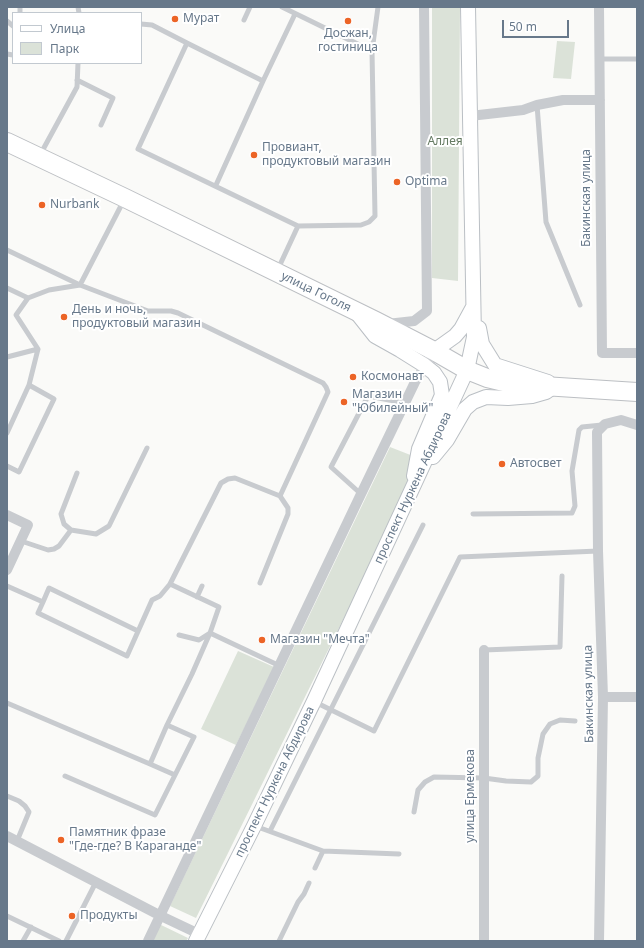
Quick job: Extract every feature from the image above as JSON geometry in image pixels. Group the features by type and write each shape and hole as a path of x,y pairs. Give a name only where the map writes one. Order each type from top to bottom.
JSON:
{"highway":[{"name":"улица Гоголя","path":"7,142 382,324 429,358 487,378 512,384 635,392"}],"main road":[{"name":"проспект Нуркена Абдирова","path":"197,937 254,826 314,701 412,492 467,370 474,337 468,7"},
{"path":"355,311 374,336 400,350 429,358"},
{"path":"429,358 455,336 473,311"},
{"path":"473,311 482,344 495,365 560,388"},
{"path":"412,492 419,449 442,395 440,382 434,373 429,358"},
{"path":"422,469 447,440 465,408 474,402 486,397 508,398 532,396 560,388"}],"street":[{"path":"382,324 414,321 427,311 424,7"},
{"name":"Бакинская улица","path":"599,7 602,353 637,353"},
{"path":"470,116 523,110 537,105 564,100 600,100"},
{"path":"148,941 361,494 429,358"},
{"path":"605,424 620,420 637,425"},
{"name":"Бакинская улица","path":"599,941 603,697 596,446 597,432 605,424"},
{"path":"7,515 28,525 7,570"},
{"name":"улица Ермекова","path":"484,650 484,941"},
{"path":"603,697 637,697"},
{"name":"проспект Нуркена Абдирова","path":"7,836 161,916 197,937"}],"lane":[{"path":"244,20 250,7"},
{"path":"282,7 372,51"},
{"path":"187,43 138,149 216,185 298,226 360,225 369,222 375,216 372,51 378,7"},
{"path":"216,185 295,14"},
{"path":"142,24 152,25 263,81"},
{"path":"599,60 637,59"},
{"path":"39,157 76,87 78,64"},
{"path":"77,80 113,98 101,125"},
{"path":"537,105 546,222 580,305"},
{"path":"80,285 125,198"},
{"path":"276,272 298,226"},
{"path":"7,250 80,285 148,311 171,311 178,313 323,383 328,392 280,496"},
{"path":"7,433 29,386 38,350 16,315 28,298 49,290 80,285"},
{"path":"7,288 28,298"},
{"path":"7,357 38,350"},
{"path":"7,466 19,472 54,399 29,386"},
{"path":"361,494 331,467 368,396 406,403"},
{"path":"473,514 572,513 575,506 572,471 579,430 582,427 605,424"},
{"path":"77,473 61,514 64,524 71,530 96,534 109,526 147,448"},
{"path":"138,631 49,588 38,613 127,656 152,600 160,596 170,584 220,483 228,479 235,478 280,496 288,508 288,514 260,583"},
{"path":"270,831 423,526"},
{"path":"21,541 48,550 54,549 59,546 71,530"},
{"path":"314,701 374,731 460,556 598,551"},
{"path":"484,650 560,647 562,576"},
{"path":"150,764 210,633 219,607 170,584"},
{"path":"7,586 43,602"},
{"path":"197,596 202,586"},
{"path":"210,633 280,666"},
{"path":"179,635 200,640 210,633"},
{"path":"7,703 175,775"},
{"path":"414,812 418,790 425,782 434,777 484,778 531,782 538,776 538,758 543,734 550,724 560,720 575,721"},
{"path":"65,776 155,815 194,737 167,725"},
{"path":"7,796 19,801 29,812 17,841"},
{"path":"254,826 323,851 399,854"},
{"path":"315,868 323,851"},
{"path":"66,941 96,882"},
{"path":"279,941 309,883"},
{"path":"7,916 60,941"},
{"path":"23,941 31,927"}],"green space":[{"name":"Аллея","path":"432,7 460,7 458,281 432,278"},
{"path":"557,41 575,42 571,79 553,78"},
{"path":"390,447 413,456 407,490 196,918 170,906"},
{"path":"238,651 274,667 236,745 201,729"},
{"path":"157,923 188,938 186,941 149,941"}],"place":[{"name":"Мурат","path":"175,19"},
{"name":"Досжан, гостиница","path":"348,21"},
{"name":"Провиант, продуктовый магазин","path":"254,155"},
{"name":"Optima","path":"397,182"},
{"name":"Nurbank","path":"42,205"},
{"name":"День и ночь, продуктовый магазин","path":"64,317"},
{"name":"Космонавт","path":"353,377"},
{"name":"Магазин \"Юбилейный\"","path":"344,402"},
{"name":"Автосвет","path":"502,464"},
{"name":"Магазин \"Мечта\"","path":"262,640"},
{"name":"Памятник фразе \"Где-где? В Караганде\"","path":"61,840"},
{"name":"Продукты","path":"72,916"}]}
